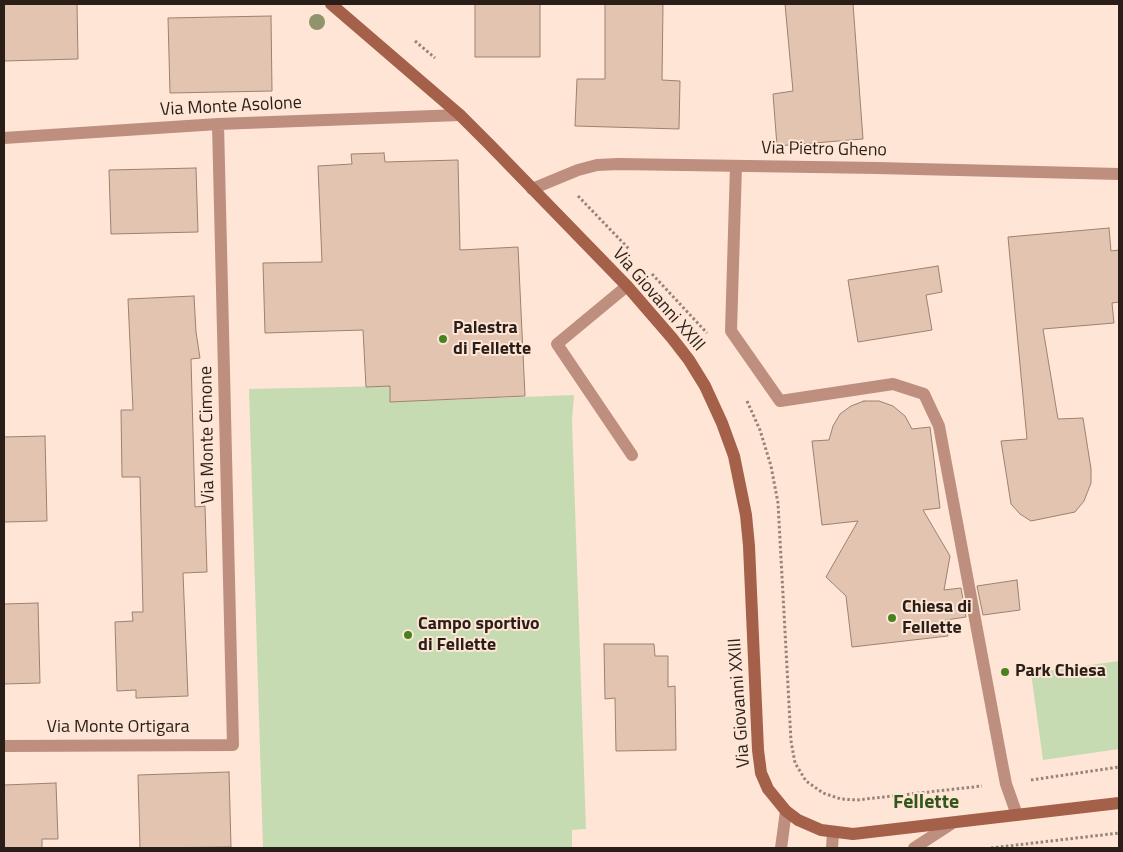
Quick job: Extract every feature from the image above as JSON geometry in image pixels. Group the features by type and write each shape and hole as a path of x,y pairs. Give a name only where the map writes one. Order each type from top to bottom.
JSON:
{"main road":[{"name":"Via Giovanni XXIII","path":"331,4 460,115 627,286 689,360 709,393 734,456 746,515 758,750 761,773 768,789 786,811 808,826 833,833 853,834 1119,803"}],"street":[{"name":"Via Monte Asolone","path":"4,138 218,124 460,115"},
{"name":"Via Monte Cimone","path":"218,124 233,745"},
{"name":"Via Pietro Gheno","path":"532,189 578,170 597,165 618,164 1119,174"},
{"path":"736,166 732,330 780,401 892,384 924,394 939,426 1006,784 1017,815"},
{"path":"627,286 557,344 632,456"},
{"name":"Via Monte Ortigara","path":"4,746 233,745"},
{"path":"781,848 786,811"},
{"name":"Via Giovanni XXIII","path":"914,848 950,824"},
{"path":"832,848 833,833"}],"path":[{"path":"1006,784 1119,767"},
{"path":"991,848 1119,833"}],"green space":[{"name":"Campo sportivo di Fellette","path":"390,386 391,402 574,395 572,420 586,829 572,830 572,848 263,848 249,389"},
{"path":"1119,661 1119,749 1043,760 1031,673"}],"building":[{"path":"4,4 77,4 78,59 4,61"},
{"path":"475,4 540,4 540,57 475,57"},
{"path":"605,4 663,4 662,80 680,81 679,129 575,126 577,79 605,79"},
{"path":"785,4 853,4 863,139 777,146 773,94 793,91"},
{"path":"271,16 272,91 170,93 168,18"},
{"path":"384,153 385,162 458,160 460,250 518,247 525,396 390,402 390,386 366,387 363,330 265,333 263,263 322,262 318,166 352,164 351,154"},
{"path":"196,168 198,232 111,234 109,170"},
{"path":"1109,228 1111,251 1119,250 1119,302 1112,303 1114,323 1043,329 1058,419 1083,418 1091,469 1091,483 1084,501 1075,512 1031,521 1020,514 1011,504 1001,441 1027,439 1008,237"},
{"path":"938,266 942,292 926,295 932,330 858,342 848,280"},
{"path":"194,296 200,358 191,359 195,507 205,506 207,572 183,573 188,696 136,698 136,690 117,691 115,622 133,621 132,612 143,612 140,477 122,477 121,410 133,410 128,299"},
{"path":"864,401 879,401 893,406 905,416 912,429 930,427 940,508 923,510 950,556 944,590 961,588 966,617 946,620 948,636 852,647 846,596 826,577 858,521 822,525 812,441 829,440 833,426 840,414 851,406"},
{"path":"45,436 47,521 4,522 4,437"},
{"path":"1017,580 1020,610 983,615 977,586"},
{"path":"38,603 40,683 4,684 4,604"},
{"path":"604,644 654,644 655,656 668,656 668,687 675,686 676,750 616,751 615,698 605,699"},
{"path":"229,772 231,847 140,848 138,775"},
{"path":"56,783 58,839 42,839 42,848 4,848 4,785"}],"place":[{"name":"Palestra di Fellette","path":"443,339"},
{"name":"Chiesa di Fellette","path":"892,618"},
{"name":"Campo sportivo di Fellette","path":"408,635"},
{"name":"Park Chiesa","path":"1005,672"}],"district":[{"name":"Fellette","path":"926,803"}]}
